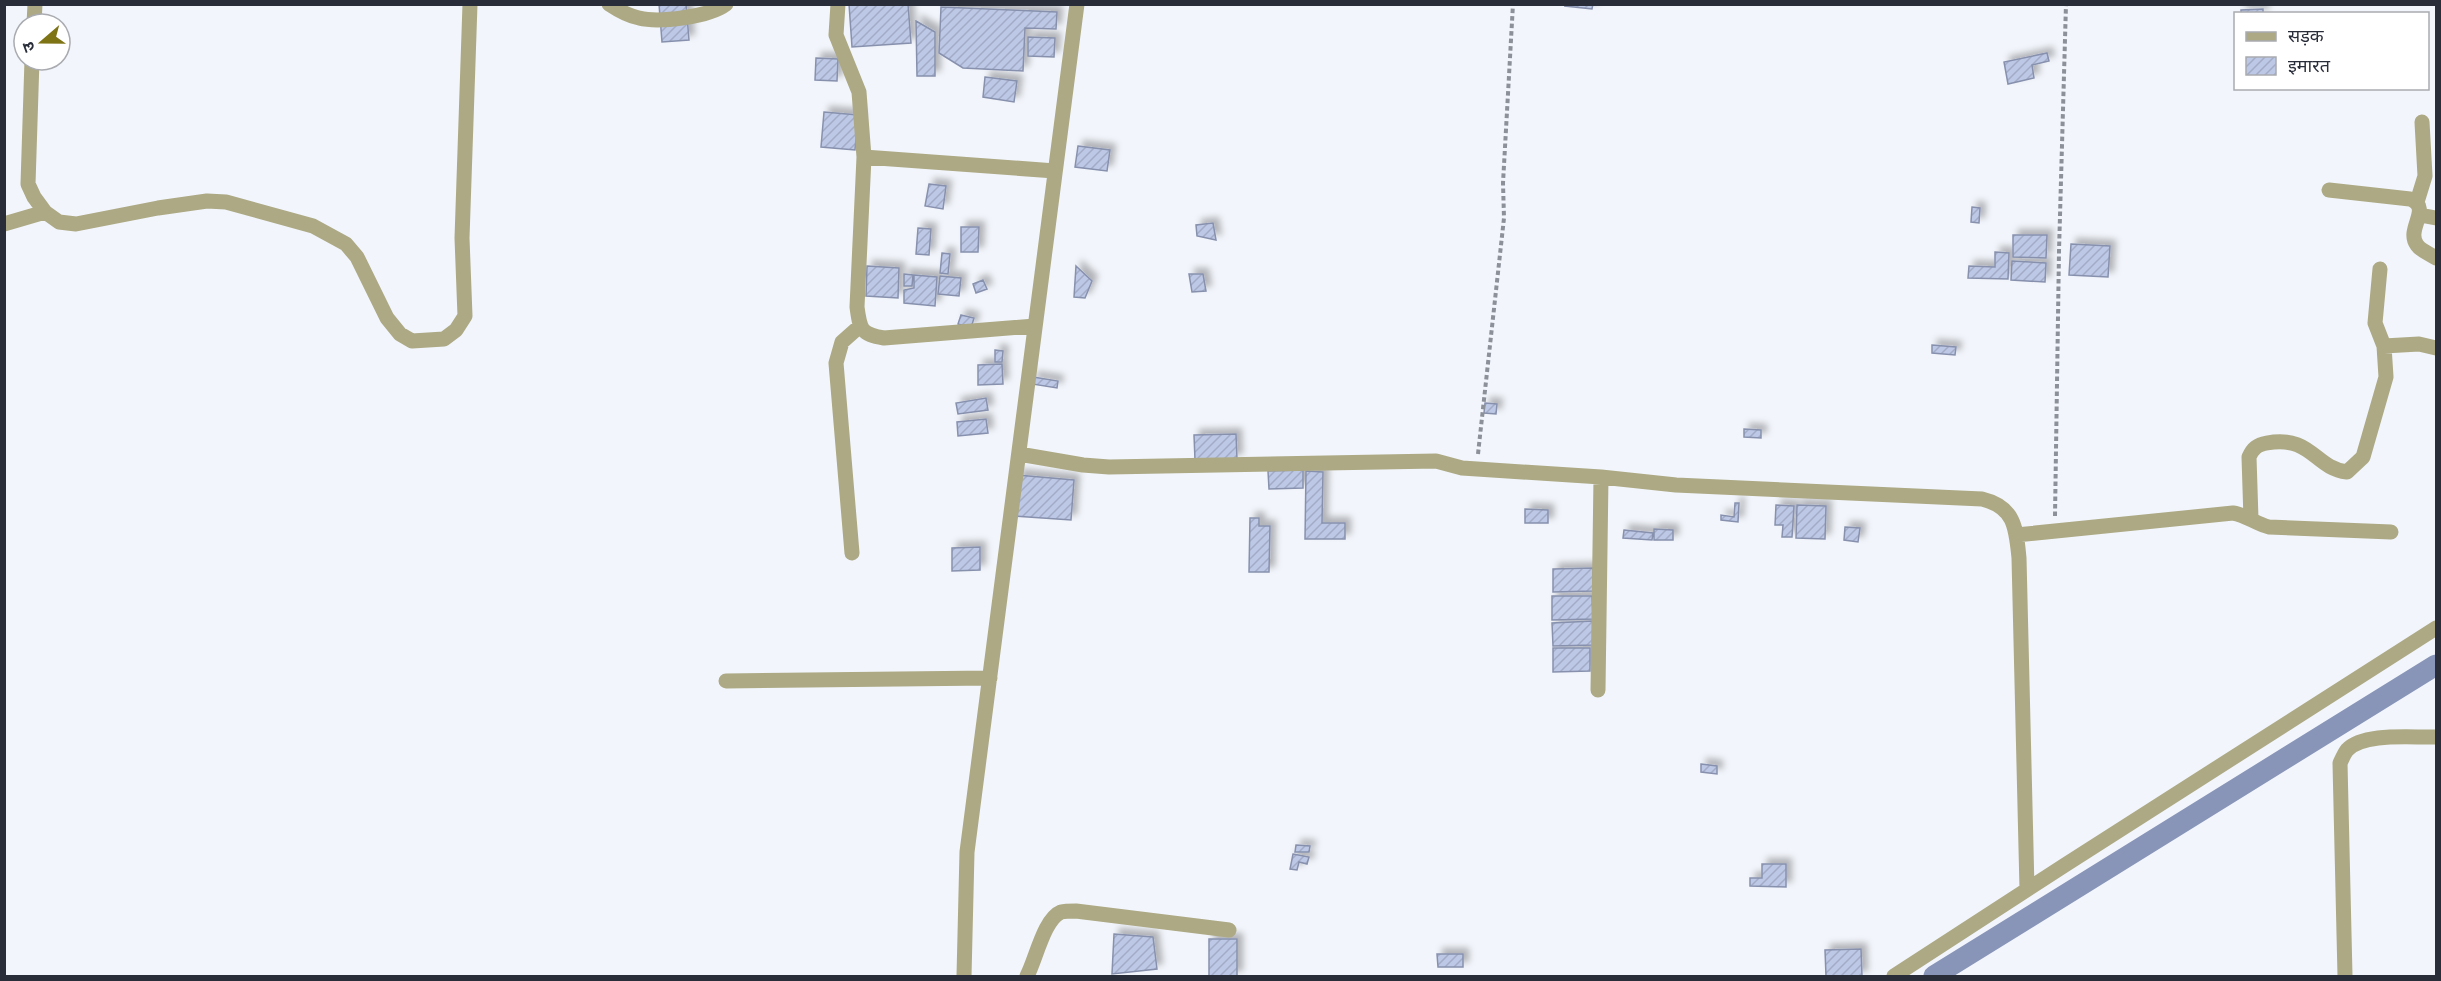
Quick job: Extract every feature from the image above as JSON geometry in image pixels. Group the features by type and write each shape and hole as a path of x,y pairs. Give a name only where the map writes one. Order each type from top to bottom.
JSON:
{"street":[{"path":"32,72 27,183 34,198 45,212 59,222 76,224 168,206 207,201 226,202 313,226 345,244 357,257 387,318 400,334 412,340 444,339 456,330 465,316 462,238 470,4"},
{"path":"609,4 639,18 656,20 706,13 718,10 726,4"},
{"path":"838,4 836,35 859,92 864,157 857,307 860,326 868,336 884,338 1035,326"},
{"path":"964,976 967,852 1077,4"},
{"path":"2422,122 2425,176 2413,231 2414,240 2422,250 2436,258"},
{"path":"864,157 1055,171"},
{"path":"2329,190 2410,199 2418,209 2436,218"},
{"path":"4,224 45,212"},
{"path":"2251,519 2249,457 2253,449 2260,444 2279,441 2292,442 2310,450 2338,471 2347,472 2363,457 2386,377 2384,346 2374,323 2380,268"},
{"path":"852,553 836,363 842,342 860,326"},
{"path":"2384,346 2419,344 2436,348"},
{"path":"1018,454 1109,467 1436,461 1462,468 1476,467 1676,485 1982,500 1998,503 2006,510 2016,536 2027,889"},
{"path":"1598,690 1601,477"},
{"path":"2016,536 2233,513 2242,514 2269,527 2391,532"},
{"path":"1894,976 2436,628"},
{"path":"726,681 990,678"},
{"path":"2344,976 2340,763 2347,750 2360,741 2377,738 2436,737"},
{"path":"1027,976 1036,960 1045,930 1051,919 1062,912 1076,911 1229,930"}],"path":[{"path":"1476,467 1504,218 1502,196 1513,4"},
{"path":"2055,532 2058,262 2066,4"}],"building":[{"path":"659,4 686,4 689,40 662,42"},
{"path":"849,4 908,4 911,43 852,47"},
{"path":"1566,4 1593,4 1592,9 1565,6"},
{"path":"941,7 1057,12 1056,29 1025,28 1023,71 963,68 939,53"},
{"path":"2263,9 2263,12 2241,12 2241,10"},
{"path":"916,21 935,32 935,76 917,76"},
{"path":"1028,37 1055,38 1054,57 1028,56"},
{"path":"2047,53 2049,61 2032,65 2034,78 2008,84 2004,62"},
{"path":"816,58 838,59 837,81 815,80"},
{"path":"985,77 1017,81 1014,102 983,97"},
{"path":"824,112 858,115 855,150 821,147"},
{"path":"1078,146 1110,150 1107,171 1075,167"},
{"path":"929,184 946,186 943,209 925,206"},
{"path":"1972,207 1980,208 1979,223 1971,222"},
{"path":"1213,223 1216,240 1197,236 1196,225"},
{"path":"961,227 979,227 978,252 961,252"},
{"path":"918,228 931,229 929,255 916,254"},
{"path":"2013,235 2047,235 2046,258 2013,257"},
{"path":"2071,244 2110,246 2108,277 2069,275"},
{"path":"1995,252 2009,253 2008,279 1968,278 1969,266 1995,267"},
{"path":"942,253 950,254 948,274 940,273"},
{"path":"2012,261 2046,263 2045,282 2011,280"},
{"path":"867,266 899,268 898,298 866,296"},
{"path":"1076,266 1092,281 1085,298 1074,297"},
{"path":"904,274 913,275 912,286 904,286"},
{"path":"1189,274 1203,274 1206,291 1192,292"},
{"path":"914,275 937,277 935,306 904,303 904,290 914,288"},
{"path":"940,276 961,278 959,296 938,294"},
{"path":"983,280 987,289 976,293 973,284"},
{"path":"961,315 974,318 971,328 958,324"},
{"path":"1932,345 1956,347 1955,355 1932,353"},
{"path":"995,350 1003,351 1002,362 995,362"},
{"path":"1002,364 1003,384 978,385 978,365"},
{"path":"1033,377 1058,381 1057,388 1032,384"},
{"path":"986,398 988,410 958,414 956,403"},
{"path":"1485,403 1497,404 1496,414 1484,413"},
{"path":"986,419 988,433 958,436 957,422"},
{"path":"1744,429 1761,430 1761,438 1744,437"},
{"path":"1236,434 1237,459 1195,460 1194,435"},
{"path":"1303,470 1303,488 1269,489 1268,471"},
{"path":"1306,471 1323,472 1322,523 1345,523 1345,539 1305,539"},
{"path":"1017,475 1074,480 1071,520 1014,516"},
{"path":"1735,503 1739,503 1738,522 1721,520 1721,515 1734,517"},
{"path":"1776,505 1794,506 1792,537 1782,537 1783,525 1775,525"},
{"path":"1797,505 1826,506 1825,539 1796,538"},
{"path":"1525,509 1548,510 1548,523 1525,523"},
{"path":"1250,518 1259,518 1259,526 1270,526 1269,572 1249,572"},
{"path":"1845,527 1860,528 1858,542 1844,540"},
{"path":"1654,529 1673,530 1673,540 1654,540"},
{"path":"1624,530 1653,533 1652,540 1623,538"},
{"path":"980,547 980,570 952,571 952,548"},
{"path":"1593,568 1593,591 1553,592 1553,569"},
{"path":"1552,596 1592,596 1593,619 1552,620"},
{"path":"1593,621 1594,645 1553,646 1552,623"},
{"path":"1553,648 1590,648 1590,671 1553,672"},
{"path":"1701,764 1717,766 1717,774 1701,772"},
{"path":"1296,845 1310,846 1309,852 1295,852"},
{"path":"1293,854 1309,857 1307,864 1299,862 1297,870 1290,869"},
{"path":"1762,864 1786,864 1786,887 1750,886 1750,878 1762,878"},
{"path":"1114,934 1153,937 1157,969 1112,974"},
{"path":"1209,939 1237,939 1237,976 1209,976"},
{"path":"1861,949 1862,976 1826,976 1825,950"},
{"path":"1437,954 1463,954 1463,967 1438,967"}],"waterway":[{"path":"1934,976 2436,665"}]}
